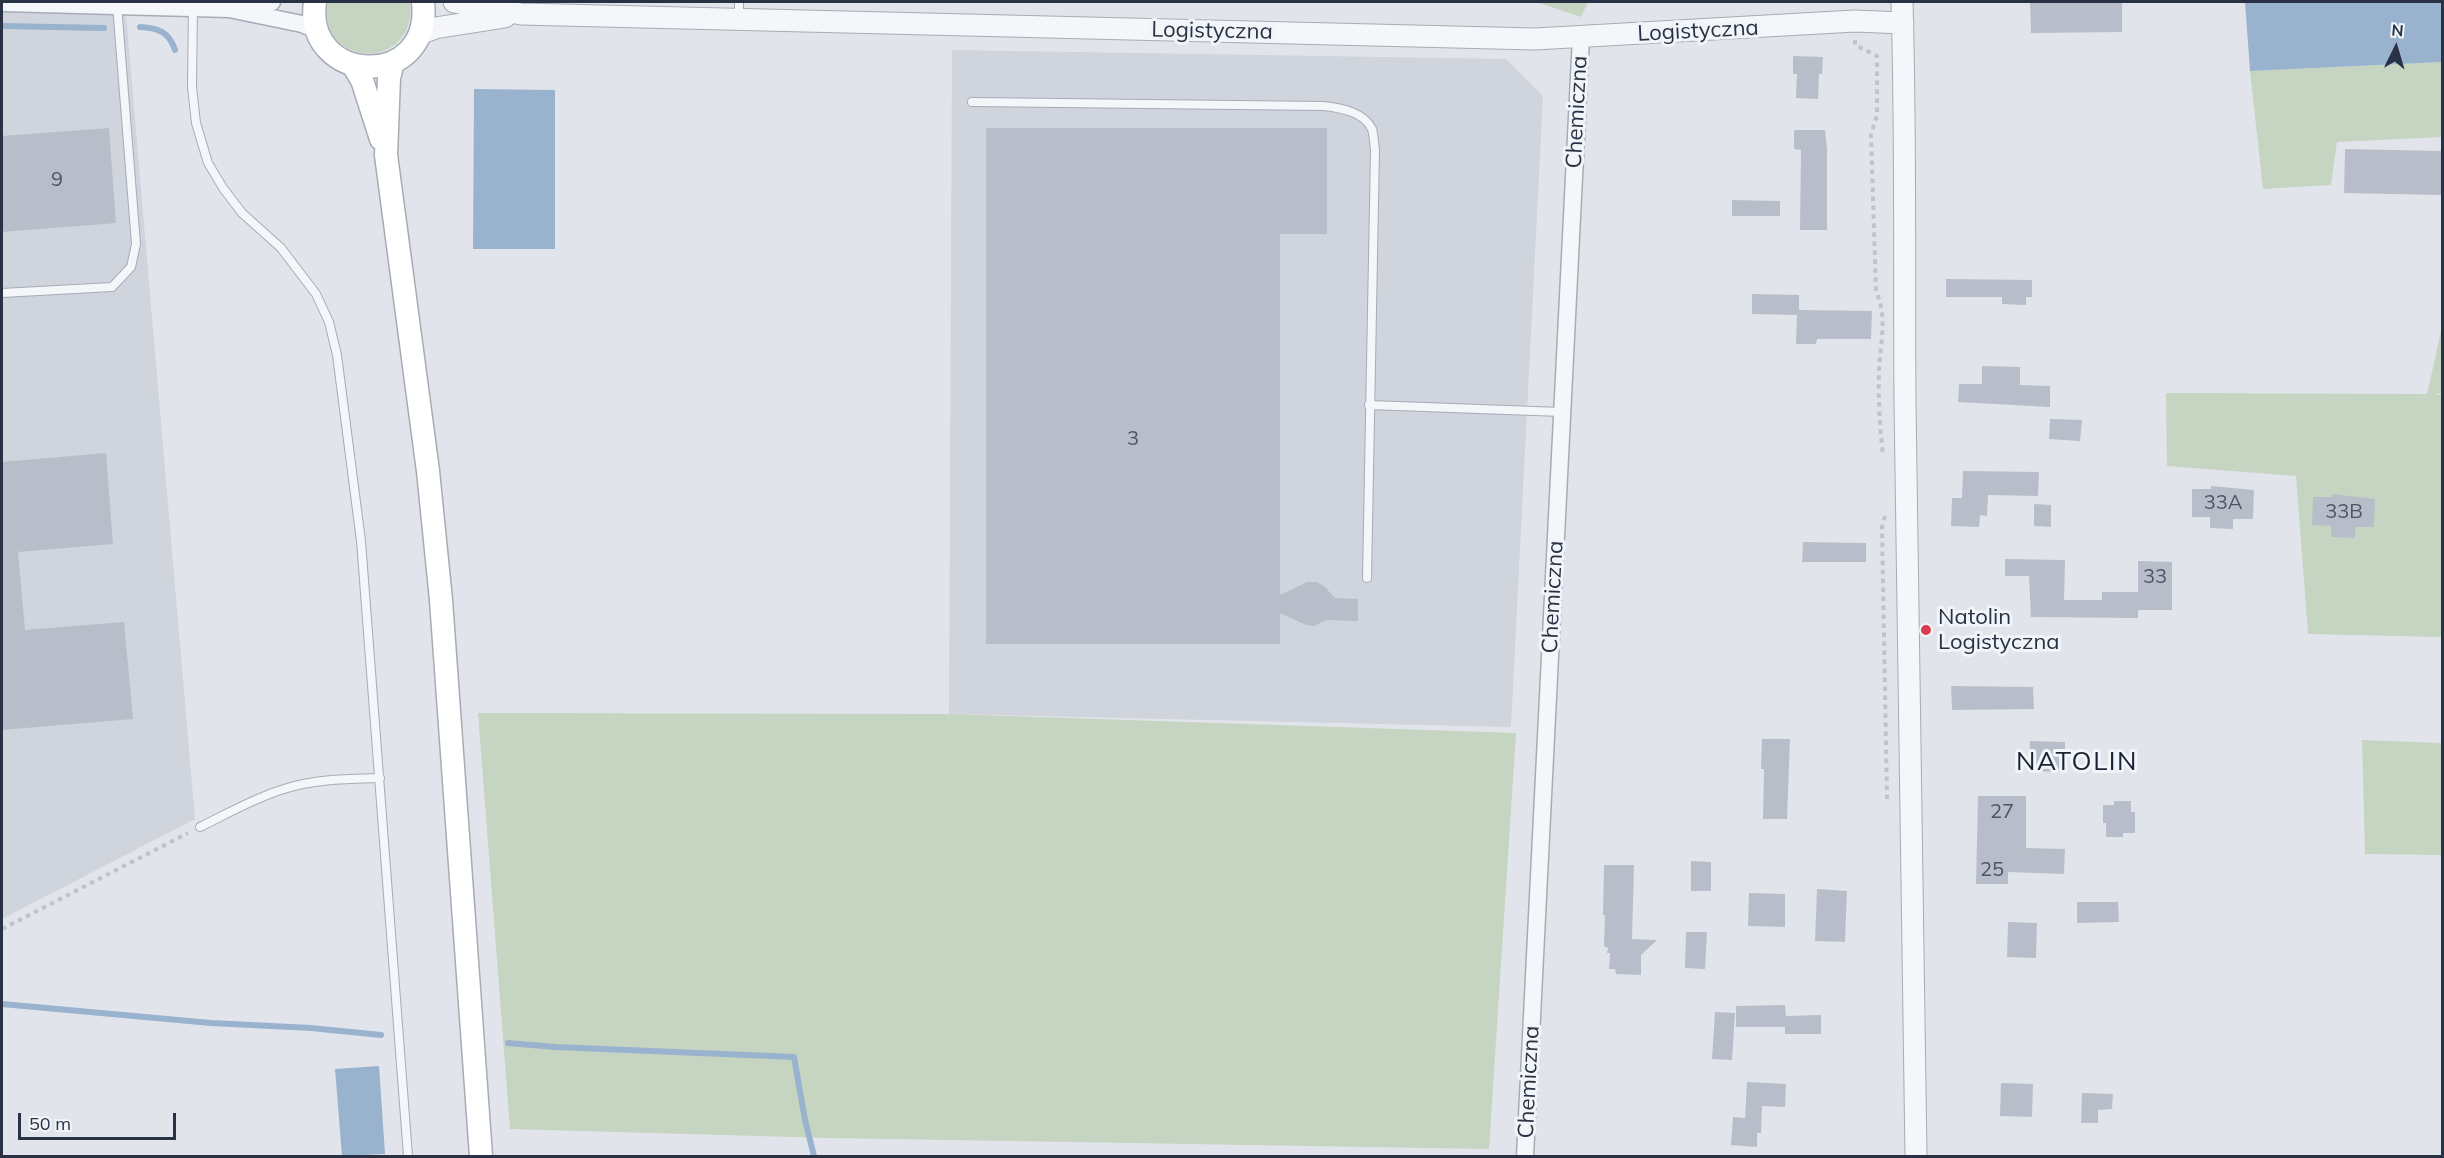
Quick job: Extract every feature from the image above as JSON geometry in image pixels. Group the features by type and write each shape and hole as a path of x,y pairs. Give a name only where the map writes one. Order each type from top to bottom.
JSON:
{"main road":[{"path":"315,2 314,17 317,30 325,45 337,57 353,65 373,68 393,62 410,50 420,34 424,16 423,2"},
{"path":"393,62 389,78 386,155 428,471 441,600 481,1156"},
{"path":"353,65 362,80 386,155"}],"street":[{"path":"229,9 272,2"},
{"name":"Logistyczna","path":"454,2 521,14"},
{"path":"1902,2 1916,1156"},
{"path":"2,3 193,4 302,24 317,30"},
{"name":"Logistyczna","path":"420,34 435,28 521,14 739,10 1507,39 1581,38 1854,21 1903,23"},
{"name":"Chemiczna","path":"1525,1156 1581,38"}],"lane":[{"path":"193,4 192,87 196,123 208,163 242,213 280,248 299,269 316,294 330,322 337,355 361,542 408,1156"},
{"path":"2,293 112,286 131,267 136,244 117,5"},
{"path":"972,102 1324,106 1341,108 1361,116 1372,129 1375,150 1367,578"},
{"path":"1369,405 1562,412"},
{"path":"200,827 260,797 286,788 335,780 380,778"}],"path":[{"path":"1854,21 1856,45 1877,56 1877,115 1871,134 1876,292 1881,302 1879,371 1883,457"},
{"path":"1887,508 1882,527 1887,800"},
{"path":"2,929 200,827"}],"shaded area":[{"path":"2,2 125,2 195,819 2,919"},
{"path":"952,50 1506,59 1543,96 1511,727 949,714"}],"green space":[{"path":"328,2 410,2 408,25 399,41 384,50 368,53 351,50 337,40 328,24"},
{"path":"1536,2 1588,2 1581,17"},
{"path":"2442,62 2442,137 2337,142 2331,185 2263,189 2250,71"},
{"path":"2442,327 2442,393 2435,394 2442,395 2442,637 2308,634 2296,476 2167,466 2166,393 2427,394"},
{"path":"478,713 949,714 1516,733 1489,1149 828,1138 510,1129"},
{"path":"2362,740 2442,743 2442,855 2365,854"}],"water":[{"path":"2245,2 2442,2 2442,62 2250,71"},
{"path":"474,89 555,90 555,249 473,249"},
{"path":"379,1066 385,1154 342,1156 335,1069"}],"building":[{"path":"2030,2 2122,2 2122,32 2031,33"},
{"path":"1793,56 1823,57 1822,74 1819,74 1818,99 1796,98 1797,74 1793,74"},
{"path":"109,128 116,223 2,232 2,136"},
{"path":"986,128 1327,128 1327,234 1280,234 1280,595 1307,582 1316,582 1324,586 1335,598 1358,599 1358,621 1326,620 1314,626 1306,625 1280,613 1280,644 986,644"},
{"path":"1794,130 1825,130 1827,230 1800,230 1801,150 1794,149"},
{"path":"2345,149 2442,151 2442,195 2344,193"},
{"path":"1732,200 1780,201 1780,216 1732,216"},
{"path":"1946,279 2032,280 2032,297 2026,297 2026,305 2002,304 2002,297 1946,297"},
{"path":"1752,294 1799,295 1799,310 1872,311 1871,339 1817,339 1816,344 1796,344 1797,315 1752,314"},
{"path":"1982,366 2020,367 2020,385 2050,386 2050,407 1958,402 1959,384 1982,384"},
{"path":"2050,419 2082,420 2080,441 2049,439"},
{"path":"106,453 113,544 18,552 25,630 124,622 133,719 2,730 2,462"},
{"path":"1963,471 2039,472 2038,496 1988,495 1987,516 1980,515 1979,527 1951,526 1952,498 1962,498"},
{"path":"2211,486 2254,490 2253,519 2233,519 2233,529 2210,528 2210,517 2192,517 2192,489 2211,489"},
{"path":"2332,494 2375,499 2374,527 2355,527 2355,538 2331,537 2331,526 2312,525 2313,497 2332,497"},
{"path":"2034,504 2051,505 2051,527 2034,526"},
{"path":"1803,542 1866,543 1866,562 1802,562"},
{"path":"2005,559 2065,560 2064,600 2102,600 2102,592 2138,592 2138,561 2172,562 2172,610 2138,610 2138,618 2031,617 2029,576 2005,576"},
{"path":"1951,686 2033,687 2034,709 1952,710"},
{"path":"1762,739 1790,739 1787,819 1763,819"},
{"path":"2030,741 2065,742 2065,772 2029,771"},
{"path":"1978,796 2026,796 2026,848 2065,849 2064,874 2008,872 2008,884 1976,884"},
{"path":"2114,801 2131,801 2131,812 2135,812 2135,833 2123,833 2123,837 2106,837 2103,805 2114,805"},
{"path":"1691,861 1711,862 1711,891 1691,891"},
{"path":"1604,865 1634,865 1632,939 1657,940 1641,955 1641,975 1616,974 1615,969 1609,969 1610,953 1607,953 1608,948 1604,946"},
{"path":"1817,889 1847,891 1845,942 1815,941"},
{"path":"1749,893 1785,894 1785,927 1748,926"},
{"path":"2077,902 2118,902 2119,922 2077,923"},
{"path":"2008,922 2037,923 2036,958 2007,957"},
{"path":"1686,932 1707,932 1705,969 1685,968"},
{"path":"1785,1005 1786,1016 1821,1015 1821,1034 1785,1034 1785,1027 1736,1027 1736,1006"},
{"path":"1715,1012 1735,1013 1732,1060 1712,1059"},
{"path":"1747,1082 1786,1084 1785,1107 1762,1106 1761,1133 1757,1133 1757,1147 1731,1145 1733,1117 1745,1118"},
{"path":"2001,1083 2033,1084 2032,1117 2000,1116"},
{"path":"2082,1093 2113,1094 2112,1109 2098,1110 2098,1123 2081,1123"}],"waterway":[{"path":"2,26 104,28"},
{"path":"140,27 153,28 162,32 170,39 175,50"},
{"path":"2,1004 211,1023 311,1028 381,1035"},
{"path":"508,1043 794,1057 814,1156"}],"place":[{"name":"Natolin Logistyczna","path":"1926,630"}],"district":[{"name":"NATOLIN","path":"2077,762"}]}
